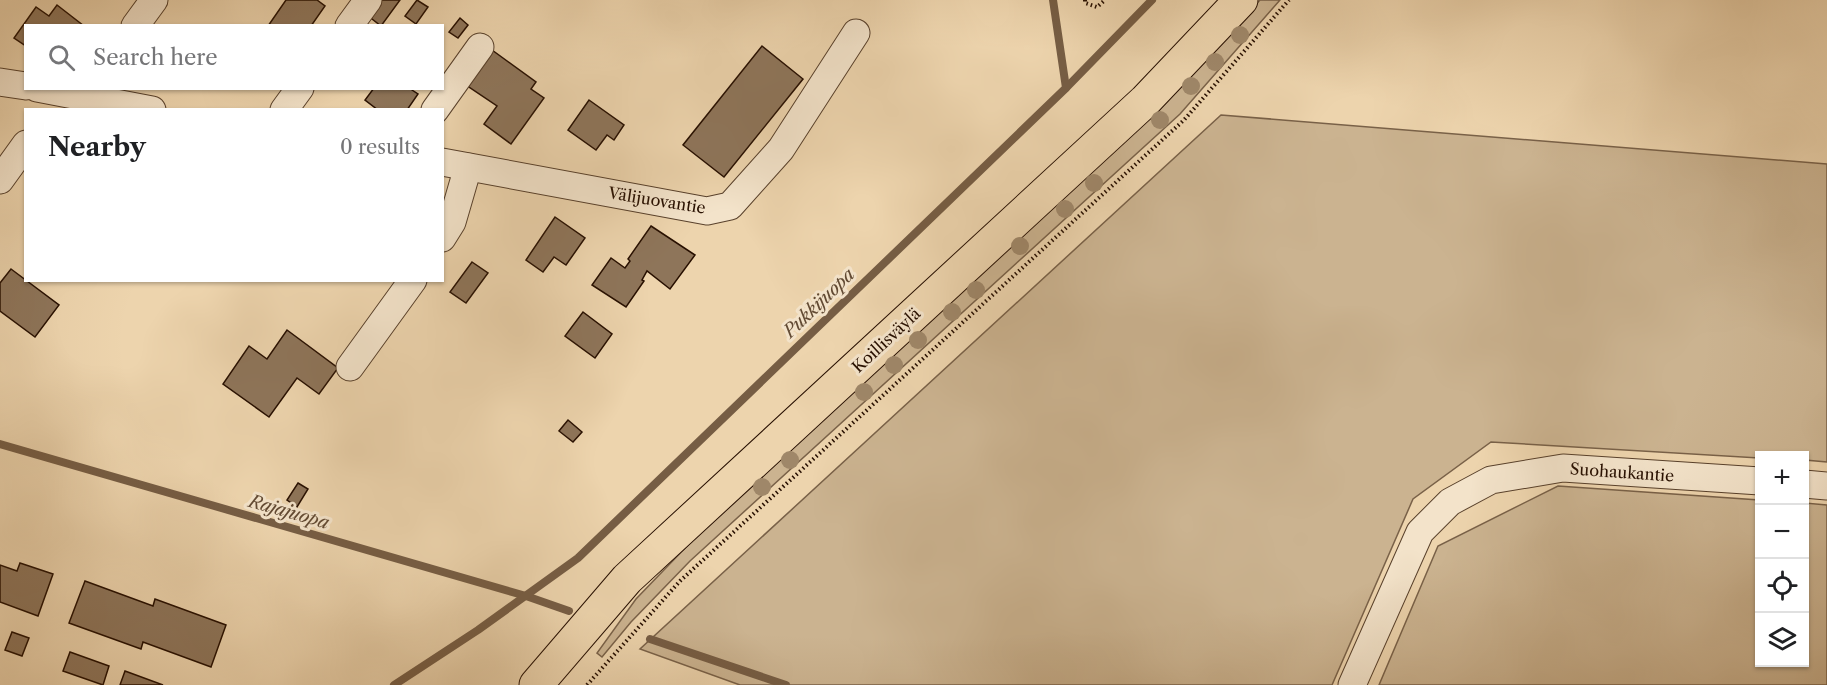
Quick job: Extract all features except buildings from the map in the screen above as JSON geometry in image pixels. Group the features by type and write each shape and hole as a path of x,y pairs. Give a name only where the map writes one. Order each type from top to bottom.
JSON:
{"main road":[{"name":"Koillisväylä","path":"536,685 627,579 1145,101 1241,0"}],"street":[{"path":"136,24 154,0"},
{"path":"350,24 368,0"},
{"name":"Välijuovantie","path":"455,164 707,211 730,206 782,149 856,33"},
{"path":"436,108 480,47"},
{"path":"0,82 24,89"},
{"path":"285,108 299,90"},
{"path":"39,94 86,93 145,108"},
{"path":"0,180 24,147"},
{"path":"444,235 452,222 455,164"},
{"path":"350,367 412,282"},
{"name":"Suohaukantie","path":"1352,685 1420,532 1450,502 1491,480 1563,468 1755,481"},
{"path":"1809,484 1827,486"}],"path":[{"path":"1084,0 1085,3 1097,7 1105,0"},
{"path":"587,685 680,581 1184,120 1289,0"}],"shaded area":[{"path":"1260,0 1280,0 1180,114 690,561 631,622 602,657 597,653 636,599 715,517 1146,122"},
{"path":"1221,115 1827,164 1827,462 1809,460 1809,451 1755,451 1755,458 1491,442 1413,499 1332,685 740,685 640,649"},
{"path":"1558,486 1755,500 1755,667 1809,667 1809,503 1827,505 1827,685 1379,685 1438,546"}],"waterway":[{"name":"Pukkijuopa","path":"394,685 478,630 578,558 1066,88 1053,0"},
{"path":"1066,88 1152,0"},
{"name":"Rajajuopa","path":"0,444 526,596 569,611"},
{"name":"Rajajuopa","path":"650,639 786,685"}]}
